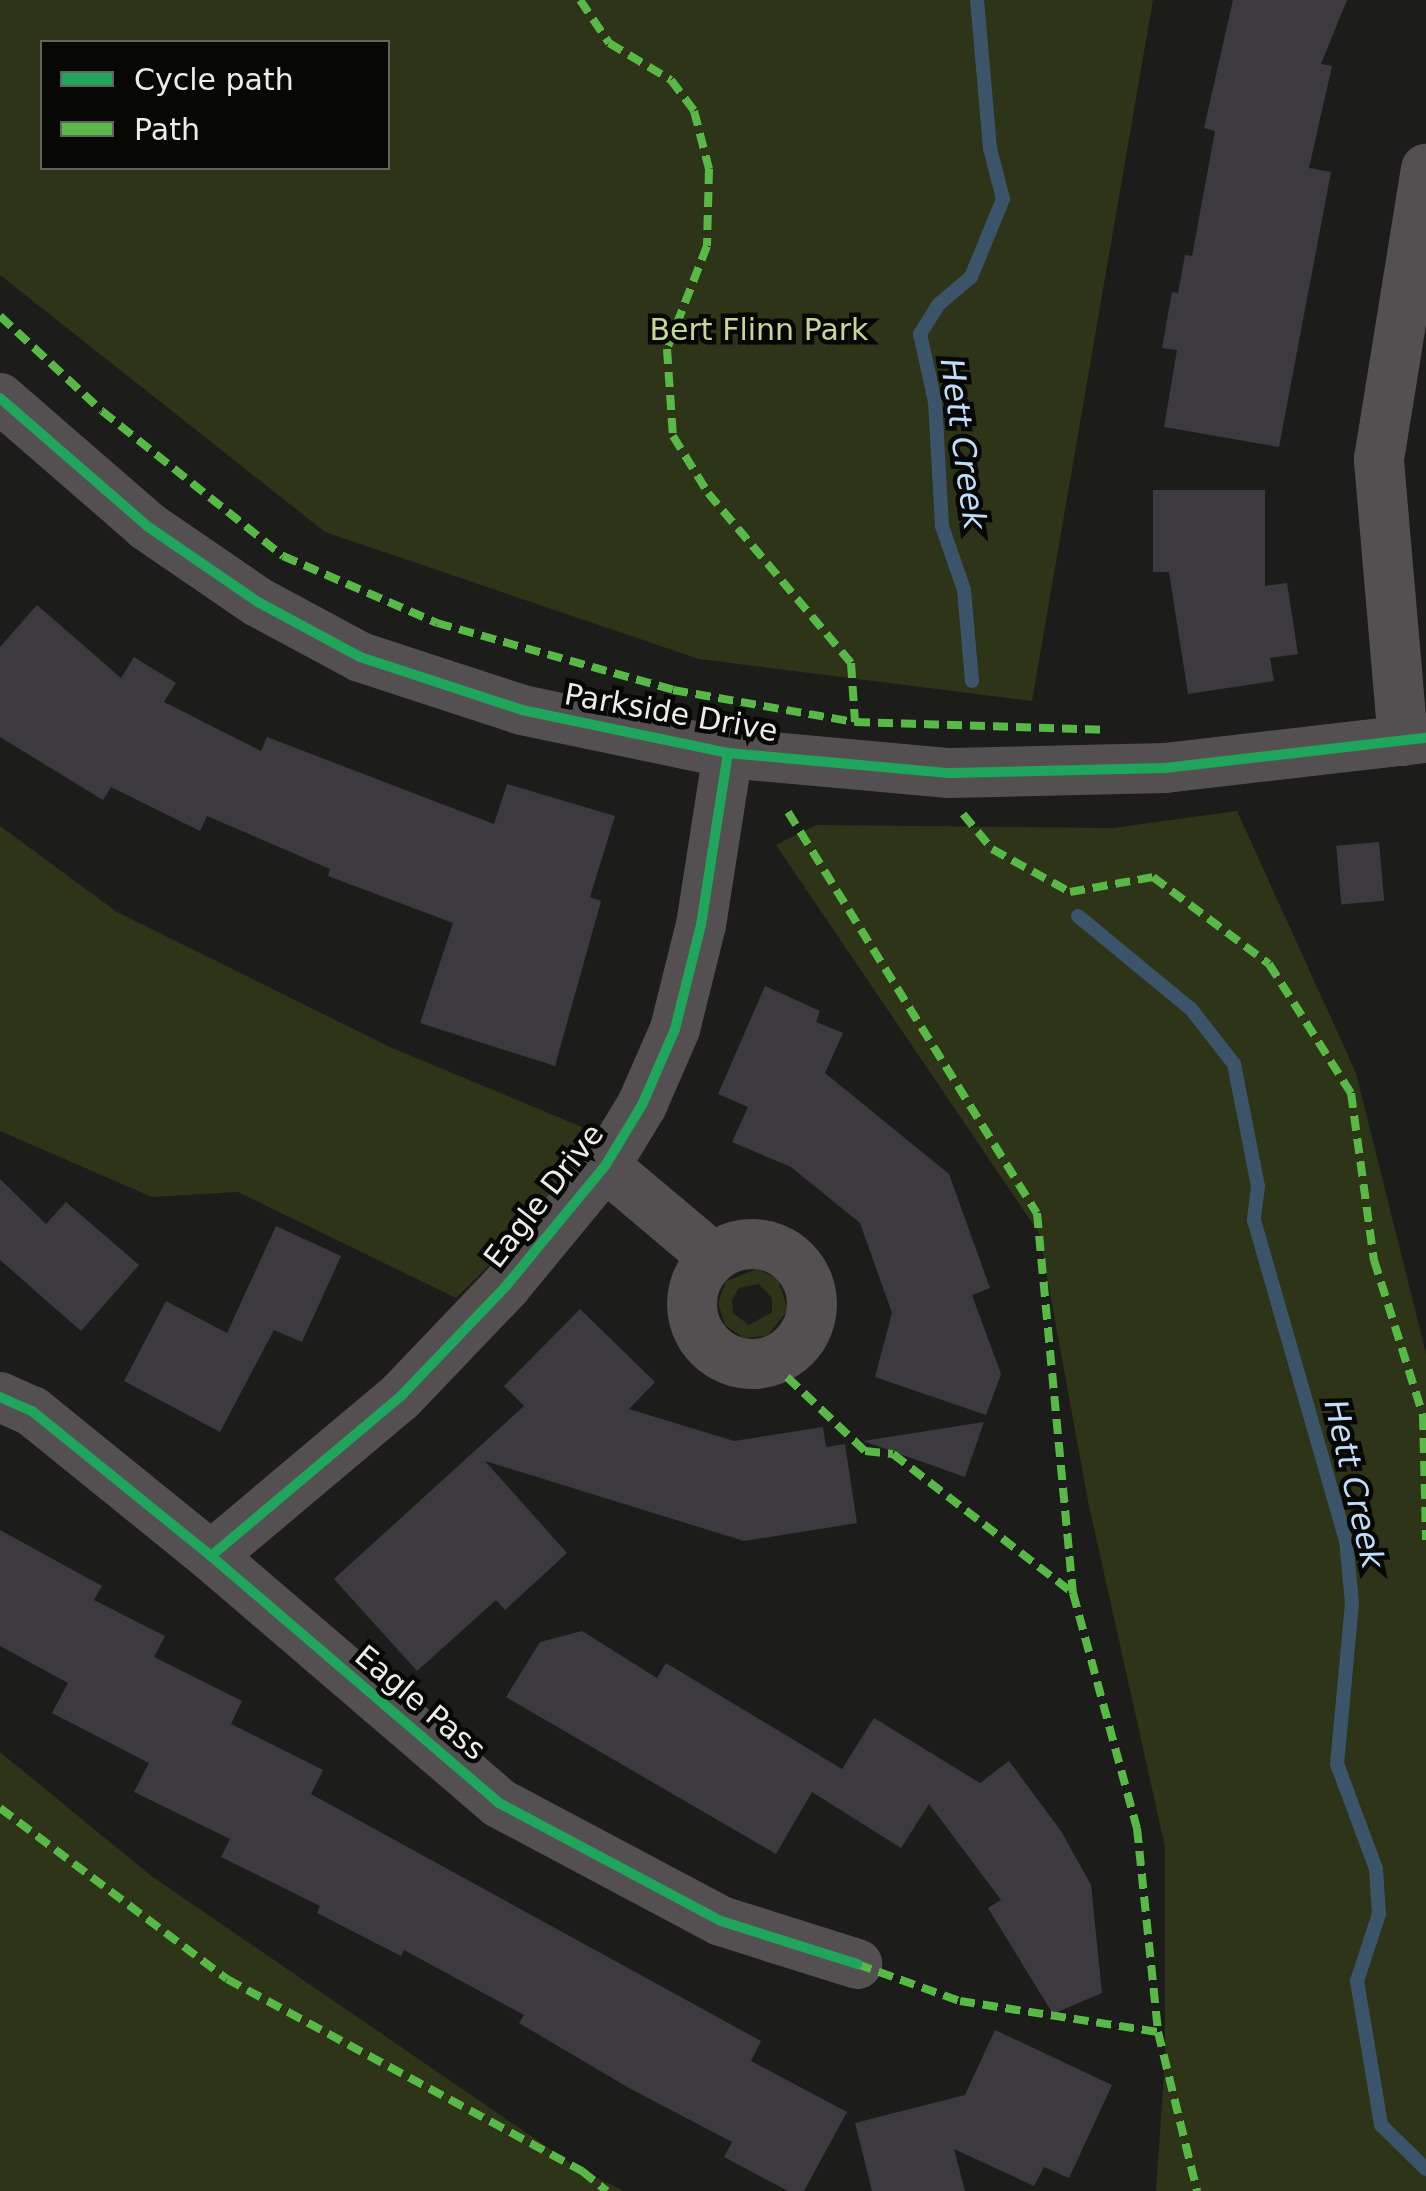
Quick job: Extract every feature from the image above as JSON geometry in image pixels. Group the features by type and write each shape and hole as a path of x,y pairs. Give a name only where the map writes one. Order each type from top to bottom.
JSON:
{"street":[{"path":"1414,739 1379,459 1426,169"},
{"name":"Parkside Drive","path":"0,398 147,526 329,642 522,710 728,753 1016,774 1165,768 1414,739"},
{"name":"Eagle Drive","path":"210,1556 402,1396 506,1286 605,1166 642,1104 675,1029 701,924 728,753"},
{"path":"605,1166 713,1257"},
{"name":"Eagle Pass","path":"0,1397 32,1411 210,1556 499,1803 721,1921 857,1964"}],"green space":[{"name":"Bert Flinn Park","path":"0,0 1153,0 1032,701 699,659 325,532 0,275"},
{"path":"1237,811 1356,1073 1426,1354 1426,2191 1156,2191 1165,2060 1165,1847 1088,1501 1039,1233 776,845 816,825 1113,828"},
{"path":"0,826 117,912 392,1048 601,1135 552,1203 456,1298 238,1192 152,1197 0,1131"},
{"path":"757,1269 778,1279 788,1310 767,1336 744,1338 725,1325 718,1303 726,1281","holes":["759,1284 772,1298 772,1312 749,1325 733,1313 732,1300 739,1288"]},
{"path":"0,1752 150,1875 582,2171 624,2191 0,2191"}],"building":[{"path":"1233,0 1347,0 1321,64 1332,66 1309,168 1331,172 1279,447 1164,427 1177,350 1162,348 1172,292 1178,293 1185,255 1192,256 1215,131 1204,128"},
{"path":"1153,490 1265,490 1265,586 1287,583 1298,654 1270,658 1274,681 1188,694 1169,572 1153,572"},
{"path":"37,605 121,678 134,657 176,683 164,702 261,751 267,737 494,824 507,784 615,816 590,897 601,901 555,1066 420,1023 453,923 328,876 330,869 207,816 200,831 111,787 103,800 0,737 0,647"},
{"path":"1379,842 1384,901 1341,905 1336,846"},
{"path":"765,986 820,1011 816,1022 843,1033 825,1073 949,1174 990,1288 972,1295 1001,1374 986,1415 875,1377 892,1313 860,1223 791,1167 732,1142 748,1107 718,1094"},
{"path":"0,1179 46,1224 66,1202 139,1265 81,1331 0,1260"},
{"path":"276,1226 341,1256 302,1342 274,1330 220,1432 124,1381 166,1301 227,1333"},
{"path":"580,1309 655,1382 629,1409 734,1441 823,1427 826,1447 845,1444 857,1523 744,1541 485,1461 567,1553 505,1610 496,1600 417,1671 334,1579 524,1406 504,1386"},
{"path":"984,1422 965,1477 863,1441"},
{"path":"0,1530 102,1586 94,1600 165,1636 154,1657 242,1701 231,1724 323,1770 311,1794 761,2041 751,2061 847,2112 804,2191 788,2191 724,2157 732,2142 629,2088 519,2023 524,2015 404,1950 401,1956 317,1913 320,1906 221,1857 230,1839 134,1792 149,1763 52,1713 68,1683 0,1646"},
{"path":"582,1631 657,1678 666,1663 842,1769 874,1718 980,1783 1009,1761 1061,1831 1091,1885 1102,1993 1053,2014 988,1908 1001,1900 929,1804 901,1848 812,1792 776,1854 506,1697 540,1642"},
{"path":"995,2030 1112,2085 1069,2178 1044,2167 1034,2186 954,2149 965,2191 872,2191 855,2123 965,2095"}],"waterway":[{"name":"Hett Creek","path":"972,681 964,590 942,526 935,402 920,334 939,304 971,277 1003,199 990,148 977,0"},
{"name":"Hett Creek","path":"1078,916 1191,1009 1234,1064 1258,1186 1254,1220 1346,1540 1352,1603 1337,1764 1376,1869 1379,1914 1357,1981 1381,2125 1426,2169"}],"marked path":[{"path":"580,0 609,43 671,80 694,111 709,169 707,246 667,349 673,436 708,493 851,663 855,722"},
{"path":"0,316 102,411 283,556 437,623 673,690 855,722 1103,730"},
{"path":"788,812 1037,1213 1073,1593 1137,1828 1158,2032 1197,2191"},
{"path":"963,814 992,849 1070,892 1153,877 1269,964 1351,1093 1374,1260 1423,1415 1426,1540"},
{"path":"787,1377 865,1451 893,1454 1073,1593"},
{"path":"0,1808 227,1979 582,2171 607,2191"},
{"path":"857,1964 960,2001 1158,2032"}],"cycle path":[{"path":"0,398 147,526 258,602 360,657 522,710 728,753 949,773 1165,768 1426,738"},
{"path":"211,1556 401,1396 506,1286 605,1166 642,1105 675,1029 701,925 728,753"},
{"path":"0,1397 32,1411 211,1556 499,1803 721,1921 857,1964"}]}
